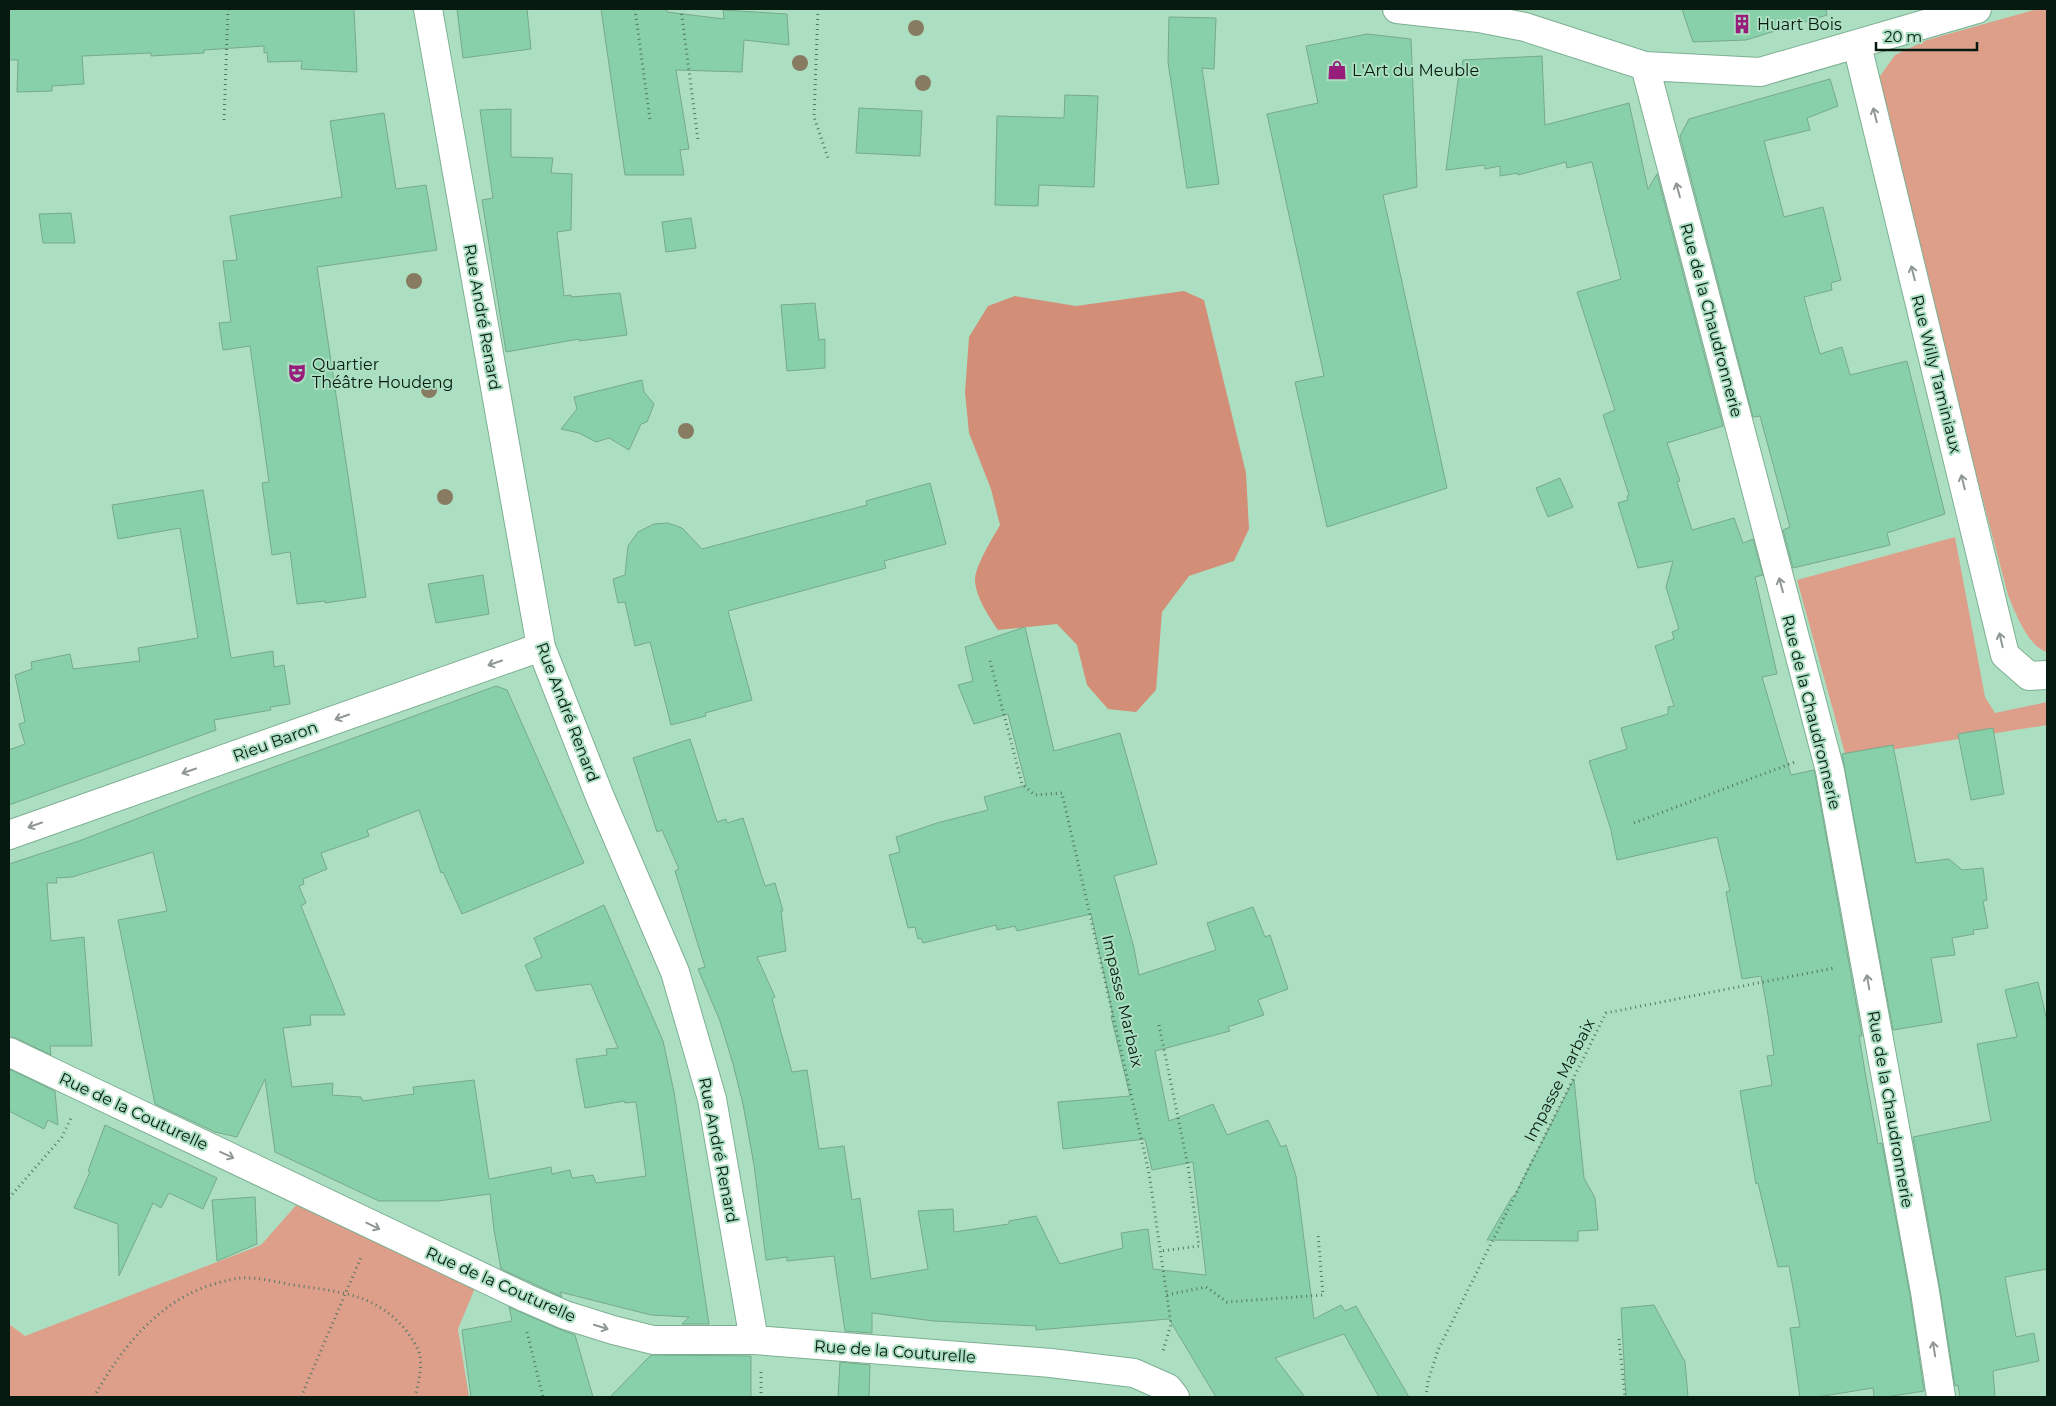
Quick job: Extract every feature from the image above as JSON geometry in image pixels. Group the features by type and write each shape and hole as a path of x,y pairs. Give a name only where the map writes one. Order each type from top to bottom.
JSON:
{"street":[{"name":"Rue André Renard","path":"428,9 541,647 600,797 675,972 712,1099 757,1352"},
{"path":"1397,9 1479,18 1525,27 1645,66 1760,72 1977,9"},
{"name":"Rue Willy Taminiaux","path":"1857,45 2005,655 2029,676 2047,675"},
{"name":"Rue de la Chaudronnerie","path":"1645,66 1830,770 1925,1292 1941,1397"},
{"name":"Rieu Baron","path":"9,835 541,647"},
{"name":"Rue de la Couturelle","path":"9,1052 526,1298 565,1315 613,1330 652,1340 757,1352 1051,1363 1134,1373 1165,1390"}],"path":[{"path":"224,120 228,9"},
{"path":"635,9 650,120"},
{"path":"681,9 698,140"},
{"path":"818,9 814,117 829,161"},
{"name":"Impasse Marbaix","path":"990,662 1022,784 1035,795 1062,793 1149,1172 1172,1324 1165,1390"},
{"path":"1634,823 1825,751"},
{"name":"Impasse Marbaix","path":"1426,1397 1428,1381 1438,1350 1606,1013 1864,962"},
{"path":"1159,1025 1188,1166 1199,1246 1161,1251"},
{"path":"9,1198 62,1137 86,1089"},
{"path":"301,1397 376,1228"},
{"path":"1167,1295 1206,1287 1227,1302 1323,1295 1318,1234"},
{"path":"94,1397 105,1377 142,1330 162,1311 188,1295 240,1278 346,1293 377,1304 396,1318 410,1336 420,1355 420,1375 415,1397"},
{"path":"526,1298 524,1324 543,1397"},
{"path":"1619,1339 1625,1397"},
{"path":"757,1352 761,1397"}],"shaded area":[{"path":"2038,9 2047,9 2047,652 2040,649 2028,636 2018,619 2008,595 1882,117 1878,79 1895,55 1927,40"},
{"path":"1184,291 1204,300 1246,473 1249,529 1234,561 1189,576 1162,612 1156,690 1136,712 1108,709 1087,685 1077,645 1057,624 998,630 980,600 975,581 976,575 984,553 1000,525 991,489 969,433 965,392 969,337 988,306 1015,296 1076,306"},
{"path":"1955,537 1985,697 1995,713 2047,702 2047,725 1846,757 1797,580"},
{"path":"307,1193 480,1276 458,1329 469,1397 9,1397 9,1324 25,1336 261,1245"}],"building":[{"path":"9,9 354,9 357,72 301,69 302,61 268,62 267,52 264,53 264,46 204,50 204,53 151,56 151,53 82,56 84,84 52,86 52,91 17,92 18,60 9,60"},
{"path":"457,9 527,9 531,49 463,58"},
{"path":"601,9 667,9 667,12 724,19 723,10 787,14 789,45 744,40 742,72 676,70 689,149 680,150 684,175 625,175"},
{"name":"Huart Bois","path":"1682,9 1826,9 1827,15 1746,40 1693,42"},
{"path":"1169,17 1216,18 1214,69 1202,68 1219,184 1187,188 1168,62"},
{"path":"1367,34 1411,39 1417,187 1383,195 1447,488 1327,527 1295,382 1324,376 1267,114 1318,103 1306,46"},
{"path":"1542,56 1545,125 1629,103 1648,189 1657,174 1723,426 1667,443 1680,481 1677,482 1692,530 1734,518 1743,543 1753,539 1763,575 1755,577 1777,674 1762,677 1791,775 1814,770 1815,774 1862,1036 1859,1036 1878,1144 1882,1143 1910,1295 1924,1391 1874,1397 1873,1388 1817,1397 1800,1397 1790,1328 1800,1327 1789,1266 1778,1267 1758,1183 1756,1184 1740,1091 1772,1085 1767,1056 1774,1055 1761,976 1742,979 1726,892 1730,891 1717,837 1617,860 1611,830 1589,761 1627,749 1621,728 1668,714 1668,707 1674,706 1655,646 1674,639 1672,632 1679,629 1666,587 1673,561 1638,568 1618,503 1628,500 1627,496 1629,495 1603,415 1615,410 1577,292 1621,279 1592,162 1567,168 1566,162 1518,175 1518,173 1500,176 1500,166 1485,169 1485,165 1446,170 1459,73 1461,73 1463,60"},
{"path":"1830,79 1838,106 1807,118 1810,130 1764,141 1784,217 1823,207 1841,280 1831,283 1832,290 1804,297 1820,354 1842,347 1850,375 1907,361 1945,514 1887,533 1890,545 1793,568 1783,530 1790,527 1760,416 1753,417 1680,136 1689,119"},
{"path":"1065,95 1098,96 1094,187 1039,185 1038,206 995,205 997,116 1064,118"},
{"path":"859,108 922,111 920,156 856,153"},
{"path":"511,109 511,157 553,158 551,173 572,174 571,230 557,232 564,296 620,293 627,335 579,341 579,339 506,352 482,200 493,198 480,110"},
{"path":"384,113 396,189 426,185 437,250 317,267 366,597 325,603 325,601 297,604 290,552 272,555 262,483 269,482 250,346 223,350 219,323 231,322 223,261 237,260 230,216 342,197 330,121"},
{"path":"71,213 75,243 43,243 39,214"},
{"path":"691,218 696,248 666,252 662,222"},
{"path":"815,303 819,340 825,339 825,368 787,371 781,305"},
{"path":"642,380 644,392 654,404 647,422 641,424 629,450 609,438 596,442 579,433 561,429 577,409 574,397"},
{"path":"1560,478 1573,507 1548,517 1536,488"},
{"path":"930,483 946,544 884,561 886,568 728,611 752,700 705,713 706,716 671,725 650,642 635,646 625,602 618,603 613,579 625,575 628,546 638,532 654,524 668,523 682,528 702,549 867,505 866,501"},
{"path":"203,490 231,658 273,651 274,667 284,665 290,704 270,707 271,710 214,720 216,730 9,805 9,750 25,744 19,724 25,722 15,675 32,669 31,662 70,654 73,669 140,661 138,648 198,638 180,528 118,539 112,505"},
{"path":"483,575 489,614 436,623 428,584"},
{"path":"1025,627 1054,751 1120,733 1157,864 1114,876 1134,948 1139,975 1216,950 1207,923 1253,907 1265,937 1270,935 1288,989 1258,1000 1264,1015 1228,1027 1230,1031 1155,1051 1169,1121 1213,1104 1227,1135 1268,1120 1281,1147 1286,1145 1296,1176 1314,1319 1341,1305 1345,1311 1356,1306 1409,1397 1379,1397 1344,1334 1275,1358 1305,1397 1216,1397 1169,1319 1036,1330 1036,1326 934,1321 872,1313 872,1333 845,1331 834,1256 787,1261 787,1257 766,1260 754,1165 743,1104 733,1064 720,1021 698,969 705,967 675,871 679,869 662,830 657,832 633,758 690,739 717,822 726,819 727,823 743,818 765,886 775,883 783,911 781,911 786,951 757,957 775,997 772,999 792,1072 807,1070 819,1149 844,1146 852,1200 860,1198 871,1279 928,1269 918,1211 953,1209 954,1232 1009,1224 1009,1221 1036,1216 1060,1264 1123,1248 1121,1233 1148,1229 1153,1269 1206,1275 1193,1162 1152,1170 1145,1139 1063,1149 1058,1102 1130,1096 1111,1016 1113,1015 1091,914 1017,931 1015,926 997,930 996,925 923,943 921,938 918,939 915,927 908,928 889,855 900,852 896,837 937,823 988,810 984,797 1026,785 1008,714 974,724 958,685 973,681 965,647"},
{"path":"496,686 507,690 584,863 462,914 443,872 441,873 419,810 367,830 369,836 321,853 327,869 303,879 304,884 299,886 306,903 301,906 345,1015 310,1015 311,1025 283,1028 292,1087 333,1083 332,1095 361,1097 363,1101 414,1094 413,1087 474,1080 489,1179 551,1167 552,1174 570,1170 572,1178 593,1175 596,1183 646,1176 636,1102 625,1103 624,1101 585,1108 576,1059 607,1055 606,1049 618,1048 591,984 536,991 525,965 542,957 534,938 604,905 663,1041 674,1092 709,1324 682,1324 689,1317 651,1315 560,1292 562,1297 501,1269 490,1194 438,1201 379,1201 275,1152 265,1079 237,1137 215,1132 155,1104 118,920 167,911 153,852 72,877 56,878 57,883 47,883 51,941 84,937 92,1046 50,1046 51,1055 16,1038 9,1037 9,864 79,841 214,789"},
{"path":"1993,728 2004,794 1971,800 1958,734"},
{"path":"1893,745 1916,863 1949,859 1962,870 1983,868 1987,900 1983,901 1988,928 1973,930 1974,934 1952,938 1955,955 1931,958 1942,1022 1893,1030 1842,754"},
{"path":"2038,982 2047,1021 2047,1269 2005,1277 2016,1337 2034,1333 2039,1361 1993,1371 1995,1397 1960,1397 1958,1385 1955,1386 1913,1137 1991,1121 1977,1044 2017,1037 2005,990"},
{"path":"9,1069 55,1091 58,1125 48,1120 44,1129 9,1111"},
{"path":"1574,1079 1584,1178 1595,1198 1598,1230 1578,1231 1578,1241 1487,1240 1512,1197 1514,1197"},
{"path":"105,1125 217,1178 203,1209 169,1193 161,1208 153,1203 119,1276 118,1224 74,1208 90,1172 88,1171"},
{"path":"255,1197 257,1244 217,1261 212,1200"},
{"path":"1654,1305 1685,1362 1688,1397 1626,1397 1621,1308"},
{"path":"509,1307 575,1335 593,1397 471,1397 462,1330 512,1321"},
{"path":"651,1355 751,1356 751,1397 610,1397"},
{"path":"840,1362 870,1365 869,1397 838,1397"}],"place":[{"name":"Huart Bois","path":"1742,24"},
{"name":"L'Art du Meuble","path":"1337,70"},
{"name":"Quartier Théâtre Houdeng","path":"297,373"}]}
